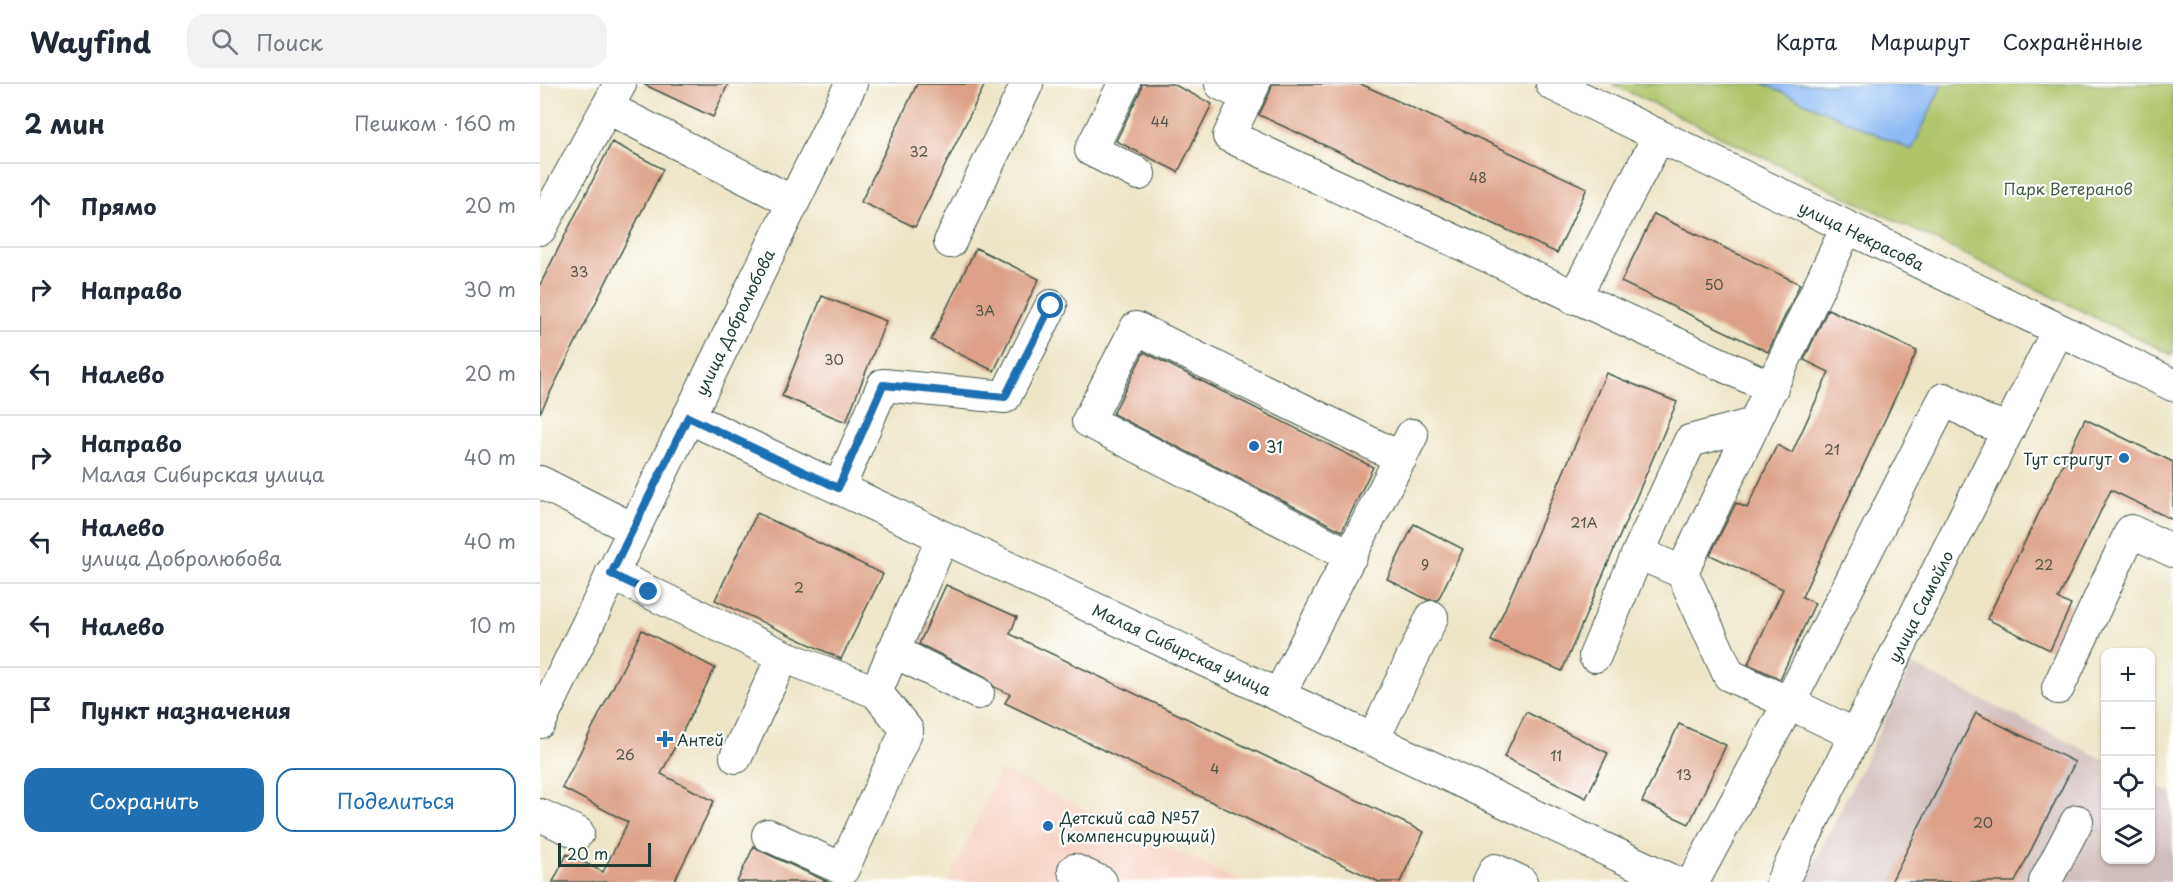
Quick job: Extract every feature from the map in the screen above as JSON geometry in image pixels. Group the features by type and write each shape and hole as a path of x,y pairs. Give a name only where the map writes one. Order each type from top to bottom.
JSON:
{"street":[{"name":"улица Добролюбова","path":"540,722 850,84"},
{"path":"950,242 1027,84"},
{"path":"1124,84 1091,150 1139,174"},
{"name":"улица Некрасова","path":"1552,84 2173,385"},
{"path":"1241,88 1229,136 1772,388"},
{"path":"540,230 614,96 793,202"},
{"path":"1574,298 1659,136"},
{"path":"1682,572 1772,388 1847,227"},
{"path":"838,488 883,385 1005,397 1051,306"},
{"path":"1279,695 1351,556 1406,446 1136,328 1088,421 1351,556"},
{"name":"улица Самойло","path":"1782,882 2058,330"},
{"path":"1693,882 1789,702 1944,399 1982,420 2009,429"},
{"name":"Малая Сибирская улица","path":"688,417 1675,882"},
{"path":"1595,656 1638,553 1690,441 1754,424"},
{"path":"540,482 633,529"},
{"path":"2058,688 2131,531 2173,551"},
{"path":"876,692 943,537"},
{"path":"1638,553 1682,572 1729,675 1856,735"},
{"path":"611,574 783,656 876,692 907,730 843,869 768,835"},
{"path":"1373,740 1432,617"},
{"path":"893,651 978,693"},
{"path":"736,757 783,656"},
{"path":"540,815 578,833"},
{"path":"2045,882 2077,821"},
{"path":"1490,882 1496,870 1521,882"}],"shaded area":[{"path":"1912,665 2101,758 2101,864 2155,864 2155,785 2173,794 2173,882 1805,882"},
{"name":"Детский сад №57 (компенсирующий)","path":"1000,770 1242,882 948,882"}],"green space":[{"name":"Парк Ветеранов","path":"1612,84 1764,84 1912,150 1942,84 2173,84 2173,355"}],"water":[{"path":"1764,84 1942,84 1912,150"}],"building":[{"path":"643,84 728,84 713,117"},
{"path":"917,84 985,84 915,227 861,202"},
{"path":"1142,84 1173,84 1212,104 1178,172 1116,141"},
{"path":"1272,84 1361,84 1587,188 1557,253 1259,115"},
{"path":"612,142 663,169 540,413 540,285"},
{"path":"1654,214 1800,284 1768,352 1621,282"},
{"path":"976,248 1039,279 994,371 931,340"},
{"path":"822,296 886,321 846,422 782,396"},
{"path":"1828,309 1917,351 1802,597 1815,603 1780,679 1748,664 1783,589 1710,555 1736,503 1747,508 1777,445 1792,453 1829,372 1804,360"},
{"name":"31","path":"1144,352 1373,467 1342,531 1113,414"},
{"path":"1606,373 1677,402 1562,671 1491,641"},
{"path":"2085,419 2173,462 2173,520 2111,490 2058,599 2071,605 2050,650 1987,619"},
{"path":"757,513 883,574 841,659 715,600"},
{"path":"1414,524 1463,549 1438,600 1428,600 1387,579"},
{"path":"946,585 1017,617 1010,634 1424,832 1400,882 1379,882 1005,703 1010,694 994,687 986,677 919,644"},
{"path":"642,630 715,668 661,774 714,801 674,882 553,882 567,854 603,872 628,822 562,788"},
{"path":"1526,712 1608,753 1586,798 1504,757"},
{"path":"1976,713 2075,762 2015,882 1891,882"},
{"path":"1679,724 1726,745 1689,824 1642,802"},
{"path":"754,846 761,851 828,882 737,882"}],"place":[{"name":"31","path":"1254,446"},
{"name":"Тут стригут","path":"2124,458"},
{"name":"Антей","path":"665,739"},
{"name":"Детский сад №57 (компенсирующий)","path":"1048,826"}],"route":[{"path":"649,592 611,574 688,417 838,488 883,385 1005,397 1051,306"}]}
